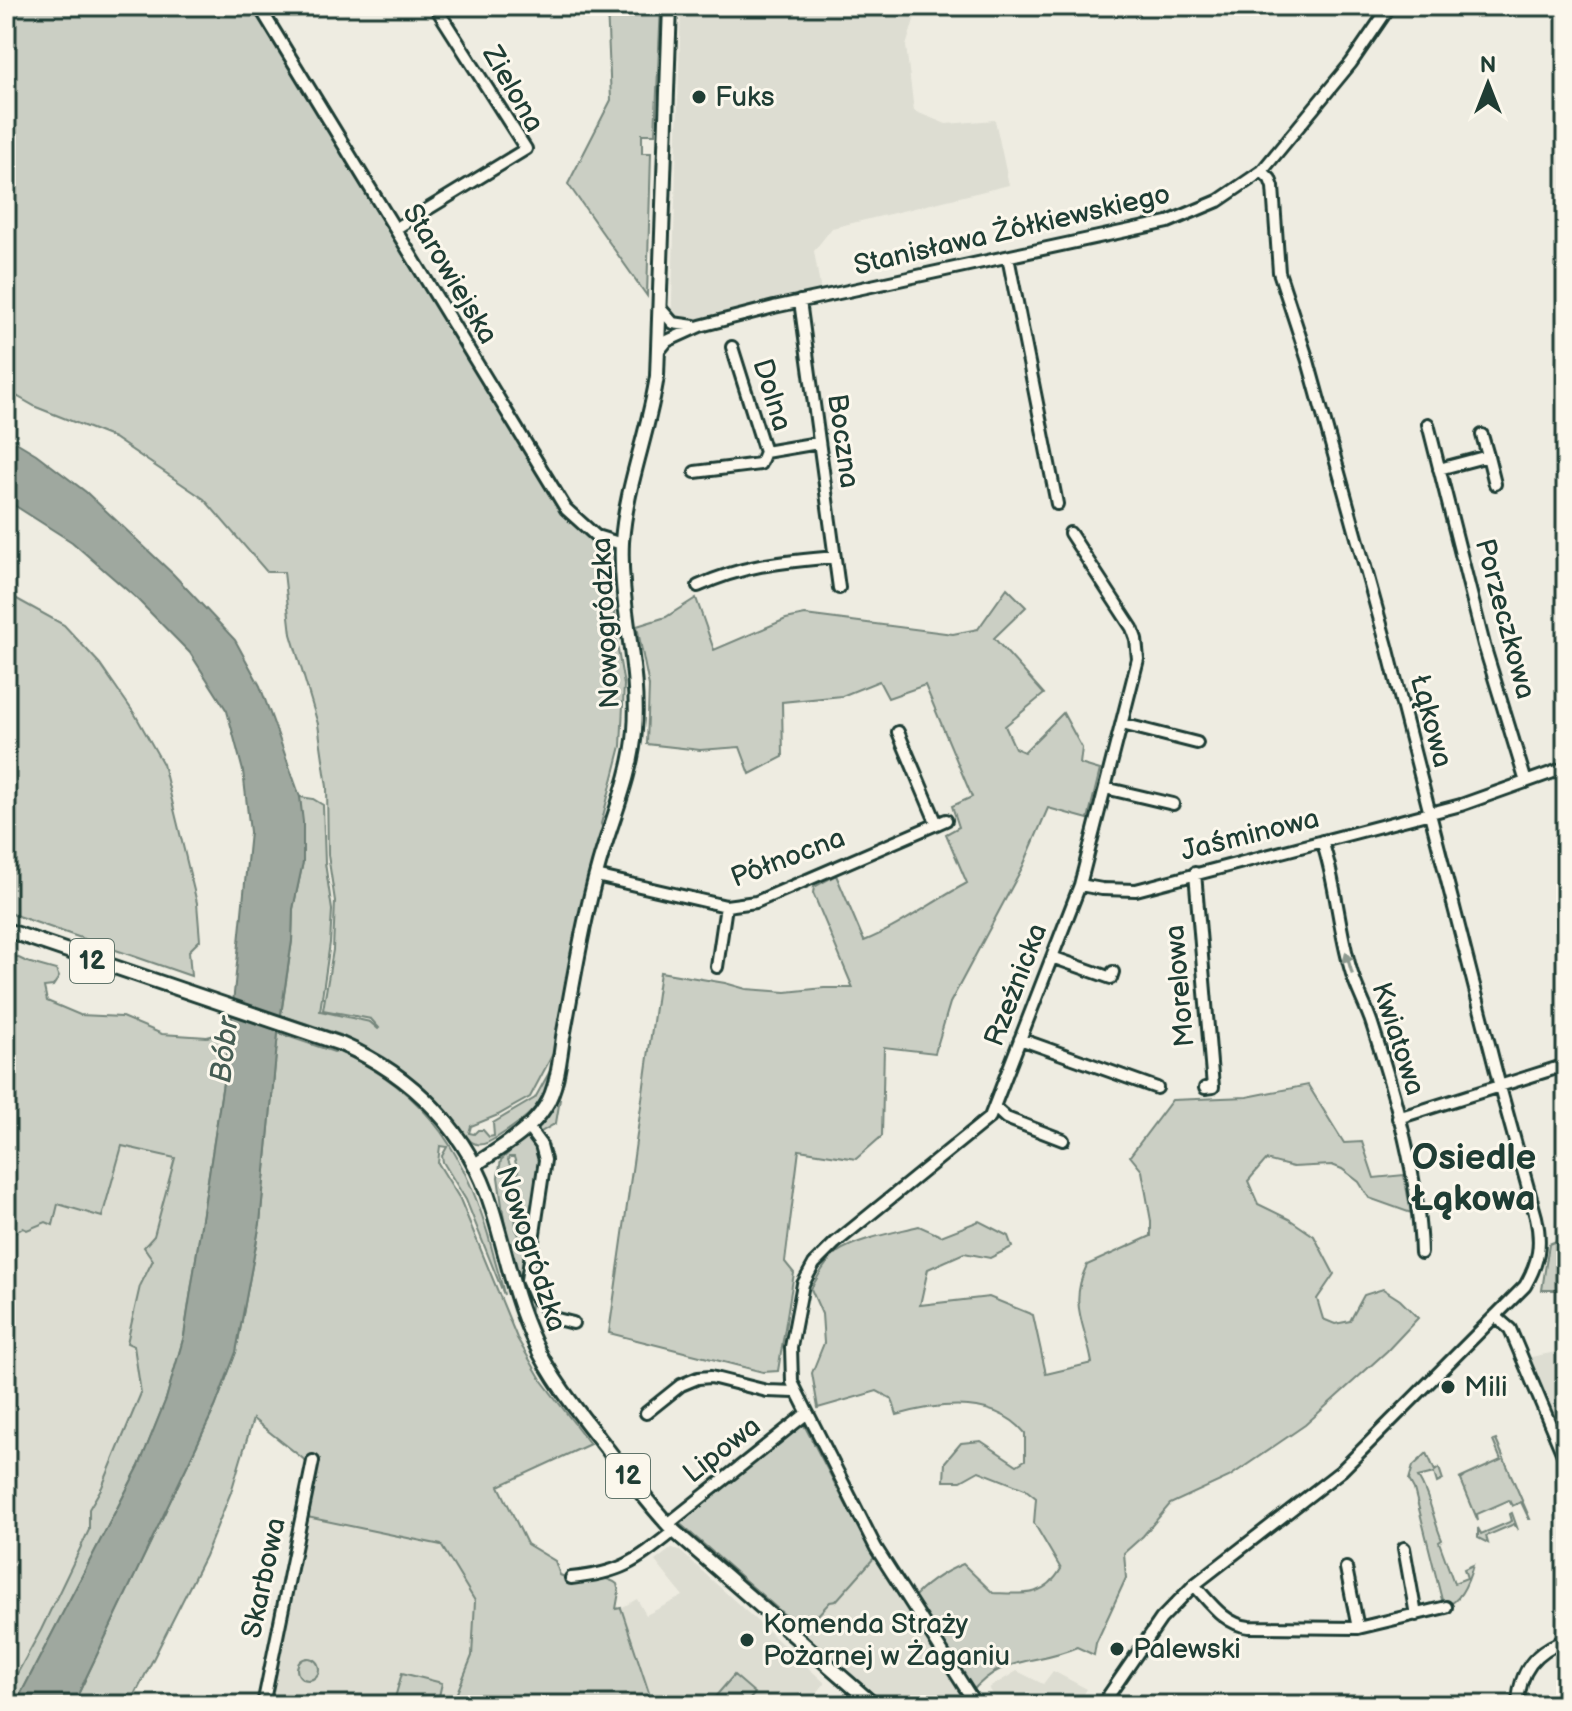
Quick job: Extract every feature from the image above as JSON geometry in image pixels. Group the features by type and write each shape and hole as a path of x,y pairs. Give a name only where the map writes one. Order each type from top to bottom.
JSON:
{"main road":[{"name":"Nowogródzka","path":"670,6 658,352 653,401 625,510 622,544 623,585 634,676 635,734 596,876 549,1100 540,1115 475,1165 491,1204 514,1292 543,1359 589,1426 671,1527 874,1705"},
{"name":"12","path":"6,930 341,1044 377,1062 424,1097 450,1125 475,1165"}],"street":[{"name":"Starowiejska","path":"259,6 566,509 596,536 622,544"},
{"name":"Zielona","path":"395,229 526,149 435,6"},
{"name":"Stanisława Żółkiewskiego","path":"658,352 667,341 700,326 800,301 1168,222 1218,201 1262,171 1351,63 1390,6"},
{"name":"Łąkowa","path":"1262,171 1273,187 1279,272 1326,424 1540,1236 1535,1269 1525,1286 1495,1316"},
{"path":"1008,257 1057,504"},
{"name":"Boczna","path":"800,301 839,588"},
{"path":"660,308 673,323 700,326"},
{"name":"Dolna","path":"732,347 765,452 818,443"},
{"name":"Porzeczkowa","path":"1428,424 1484,645 1526,782"},
{"path":"1482,435 1495,484"},
{"path":"695,472 760,464 765,452"},
{"path":"1439,469 1488,456"},
{"name":"Rzeźnicka","path":"976,1705 876,1548 806,1414 790,1374 791,1347 800,1295 814,1264 835,1243 990,1117 1080,885 1137,668 1136,639 1132,628 1070,533"},
{"path":"698,586 730,572 763,564 835,557"},
{"path":"1122,724 1197,743"},
{"name":"Północna","path":"596,876 726,906 756,902 941,822 898,732"},
{"name":"Jaśminowa","path":"1080,885 1136,890 1430,813 1559,770"},
{"path":"1105,788 1173,804"},
{"name":"Kwiatowa","path":"1322,841 1333,873 1340,928 1351,970 1372,1022 1416,1183 1421,1253"},
{"name":"Morelowa","path":"1195,873 1213,1087 1205,1088"},
{"path":"717,967 726,906"},
{"path":"1052,957 1111,978 1113,972"},
{"path":"1020,1039 1157,1088"},
{"path":"1398,1118 1566,1065"},
{"path":"994,1107 1006,1118 1063,1140"},
{"name":"Nowogródzka","path":"527,1126 541,1145 545,1160 527,1280 530,1289 553,1318 573,1323"},
{"path":"1102,1705 1161,1619 1194,1585 1341,1471 1495,1316 1510,1329 1566,1462"},
{"path":"646,1413 681,1385 698,1378 711,1377 767,1391 795,1392"},
{"name":"Lipowa","path":"571,1578 605,1573 627,1565 806,1414"},
{"name":"Skarbowa","path":"263,1705 313,1461"},
{"path":"1404,1548 1416,1615"},
{"path":"1346,1568 1358,1628"},
{"path":"1194,1585 1236,1626 1358,1628 1446,1607"},
{"path":"1518,1705 1522,1677 1530,1662 1545,1649 1566,1640"}],"shaded area":[{"path":"6,6 252,6 389,232 470,344 577,520 590,532 596,567 614,607 624,685 621,746 601,824 604,830 583,907 555,1050 530,1097 471,1126 469,1133 483,1130 489,1137 494,1136 493,1123 535,1098 550,1071 545,1092 534,1110 488,1142 472,1142 425,1088 386,1059 341,1038 341,1035 281,1015 292,941 293,909 303,862 300,797 323,805 325,863 332,910 320,1011 370,1022 379,1028 371,1019 323,1010 333,950 335,901 328,855 327,787 318,724 291,634 284,572 267,572 204,499 114,438 36,407 6,390"},
{"path":"607,6 661,6 655,134 642,134 642,153 651,153 647,296 568,184 611,100"},
{"path":"681,6 966,6 955,9 918,7 906,46 914,111 946,124 995,120 1009,185 832,228 814,251 823,304 736,323 671,331"},
{"path":"6,436 36,454 86,492 173,574 235,640 260,686 300,797 303,822 303,862 293,909 292,941 278,1033 260,1223 236,1352 215,1407 73,1705 15,1705 139,1466 166,1399 184,1336 229,1044 250,832 243,771 227,711 190,653 135,597 72,542 6,500"},
{"path":"1007,588 1026,607 994,638 1044,694 1005,726 1015,748 1024,752 1063,713 1082,748 1080,764 1100,770 1088,819 1048,808 1023,866 950,1003 935,1053 884,1047 882,1136 856,1159 799,1150 785,1262 794,1273 778,1371 763,1372 609,1333 660,972 746,989 786,992 853,988 813,893 814,887 836,875 864,941 904,921 967,883 946,834 959,827 952,806 972,797 925,685 888,698 879,681 842,696 782,702 783,757 750,774 740,747 700,750 647,744 649,686 637,626 666,617 696,598 714,650 786,619 805,615 953,634 978,629"},
{"path":"6,593 64,625 100,664 136,716 163,764 197,903 200,940 189,951 191,976 6,912"},
{"path":"6,952 56,970 59,977 53,986 44,987 47,1001 80,1015 122,1017 162,1034 207,1037 223,1033 229,1044 184,1336 166,1399 139,1466 15,1705 6,1705 6,1694 89,1530 89,1509 102,1487 141,1393 134,1346 127,1343 140,1286 153,1260 144,1247 154,1236 175,1158 122,1146 102,1217 58,1204 53,1225 46,1222 27,1230 23,1228 6,1238"},
{"path":"278,1033 337,1051 397,1086 421,1108 458,1158 483,1219 504,1295 466,1200 443,1162 442,1156 447,1147 440,1146 438,1163 460,1199 517,1338 542,1381 590,1444 499,1486 527,1544 555,1561 560,1575 576,1580 611,1580 617,1584 616,1609 621,1608 653,1705 452,1705 472,1656 475,1601 441,1545 307,1517 318,1462 306,1461 253,1419 231,1492 205,1556 130,1705 73,1705 215,1407 236,1352 260,1223"},
{"path":"1308,1085 1344,1143 1362,1142 1374,1178 1404,1175 1411,1213 1369,1198 1359,1182 1332,1165 1293,1167 1266,1160 1248,1181 1258,1204 1314,1236 1334,1274 1317,1299 1323,1319 1335,1324 1350,1321 1364,1295 1383,1289 1418,1318 1387,1351 1305,1425 1229,1477 1170,1504 1124,1553 1126,1578 1096,1643 1094,1655 1077,1647 1019,1662 994,1672 969,1695 909,1602 934,1580 963,1564 993,1593 1040,1590 1061,1569 1034,1523 1036,1498 1025,1489 979,1471 961,1481 944,1481 945,1462 961,1443 981,1441 1017,1465 1025,1460 1025,1433 1012,1421 982,1408 948,1406 897,1415 892,1399 877,1391 818,1408 812,1373 824,1343 822,1314 811,1289 834,1256 855,1243 919,1226 941,1236 979,1221 1008,1236 1012,1247 990,1258 964,1253 928,1269 920,1305 989,1297 1033,1315 1046,1374 1092,1363 1078,1303 1081,1279 1087,1265 1151,1236 1142,1171 1130,1156 1172,1100 1247,1097"},
{"path":"555,1098 560,1099 556,1123 539,1133 539,1126"},
{"path":"524,1138 531,1139 540,1156 529,1235 520,1226 518,1171 514,1157 508,1160 513,1173 516,1229 519,1235 528,1239 523,1272 532,1296 530,1316 508,1249 498,1177 501,1160"},
{"path":"122,1146 175,1158 154,1236 145,1247 153,1260 140,1286 128,1343 134,1346 141,1393 102,1487 89,1509 89,1530 6,1694 6,1238 24,1228 27,1230 46,1222 57,1204"},
{"path":"1566,1237 1566,1290 1542,1290 1549,1244"},
{"path":"1566,1350 1566,1454 1526,1358"},
{"path":"803,1423 874,1558 836,1601 830,1602 803,1631 678,1522"},
{"path":"1496,1440 1530,1519 1521,1502 1512,1506 1509,1500 1477,1514 1478,1521 1461,1480 1465,1477 1459,1479 1501,1460 1493,1441"},
{"path":"1427,1453 1435,1471 1439,1468 1443,1480 1437,1483 1434,1473 1418,1477 1429,1501 1454,1583 1467,1578 1464,1569 1473,1565 1461,1595 1446,1606 1409,1480 1413,1466"},
{"path":"1512,1513 1518,1530 1514,1524 1486,1536 1488,1543 1478,1538 1478,1528 1481,1534 1512,1521"},
{"path":"307,1517 440,1545 475,1601 472,1656 452,1705 270,1705"},
{"path":"672,1548 679,1550 825,1683 807,1705 653,1705 621,1608 637,1599 646,1615 683,1596 655,1561"},
{"path":"874,1558 968,1705 886,1705 803,1631 831,1602 837,1601"},
{"path":"308,1658 316,1661 319,1669 316,1677 308,1680 300,1677 297,1669 300,1661"},
{"path":"1017,1671 1043,1684 1053,1671 1087,1689 1077,1705 1000,1705 989,1688"},
{"path":"402,1673 442,1683 437,1705 393,1705"},
{"path":"734,1675 755,1693 745,1705 708,1705"}],"place":[{"name":"Fuks","path":"699,97"},
{"name":"Mili","path":"1448,1387"},
{"name":"Komenda Straży Pożarnej w Żaganiu","path":"747,1640"},
{"name":"Palewski","path":"1117,1649"}],"district":[{"name":"Osiedle Łąkowa","path":"1474,1178"}],"water label":[{"name":"Bóbr","path":"225,1050"}]}
